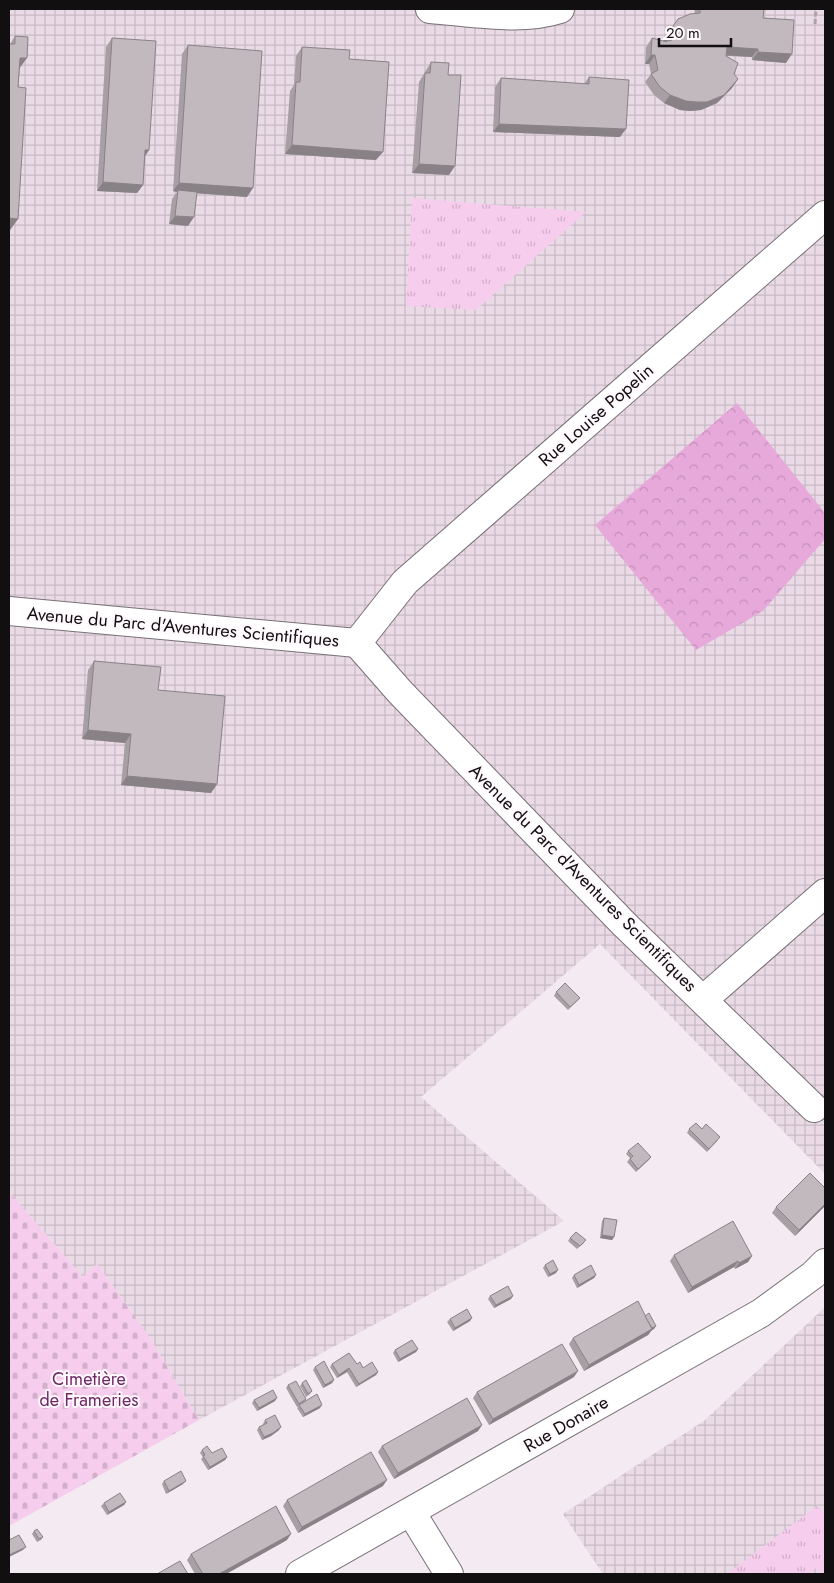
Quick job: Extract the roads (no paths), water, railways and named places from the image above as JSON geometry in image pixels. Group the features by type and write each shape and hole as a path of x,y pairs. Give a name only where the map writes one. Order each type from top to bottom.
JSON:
{"street":[{"path":"430,9 522,16 560,9"},
{"name":"Rue Louise Popelin","path":"365,632 405,582 825,215"},
{"name":"Avenue du Parc d'Aventures Scientifiques","path":"9,611 365,632 400,692 624,924 704,999 814,1108"},
{"path":"704,999 825,893"},
{"name":"Rue Donaire","path":"300,1574 761,1314 813,1275 825,1263"},
{"path":"411,1512 449,1574"}],"park label":[{"name":"Cimetière de Frameries","path":"89,1389"}]}
